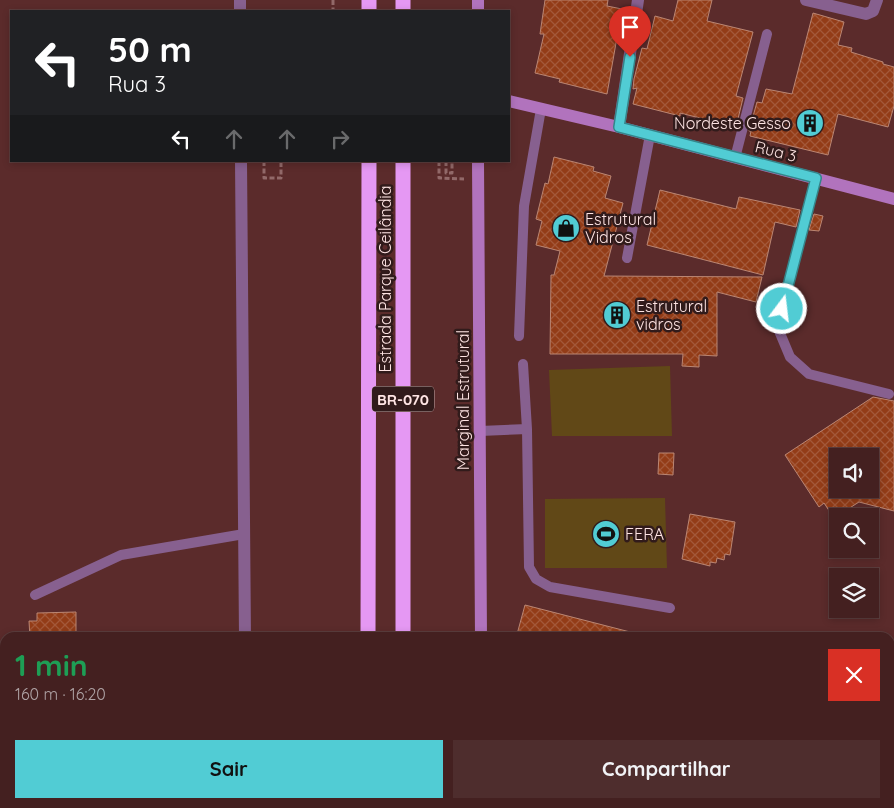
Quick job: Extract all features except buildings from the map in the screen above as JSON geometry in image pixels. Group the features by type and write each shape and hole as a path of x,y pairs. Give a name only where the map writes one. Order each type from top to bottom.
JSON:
{"highway":[{"name":"Estrada Parque Ceilândia","path":"368,632 369,162"},
{"name":"Estrada Parque Ceilândia","path":"403,162 404,632"}],"main road":[{"name":"Rua 3","path":"510,101 619,127 894,199"},
{"name":"Marginal Estrutural","path":"478,162 482,632"}],"street":[{"path":"619,127 638,0"},
{"path":"806,0 866,14 873,11 877,0"},
{"path":"241,162 245,632"}],"lane":[{"path":"735,158 767,34"},
{"path":"519,336 524,206 541,109"},
{"path":"626,258 650,135"},
{"path":"816,178 777,326 790,357 809,374 890,394"},
{"path":"523,364 527,429 529,567 536,579 550,587 670,608"},
{"path":"480,431 527,429"},
{"path":"35,595 121,556 244,534"}],"path":[{"path":"264,162 264,178 281,178 281,162"},
{"path":"439,162 439,178 478,179"},
{"path":"446,162 446,173 452,173 452,162"}],"shaded area":[{"path":"670,366 672,436 552,436 549,370"},
{"name":"FERA","path":"665,498 667,568 545,568 545,499"}],"place":[{"name":"Nordeste Gesso","path":"810,123"},
{"name":"Estrutural Vidros","path":"566,228"},
{"name":"Estrutural vidros","path":"617,315"},
{"name":"FERA","path":"606,534"}],"route":[{"path":"630,57 619,127 816,178 782,309"}]}
